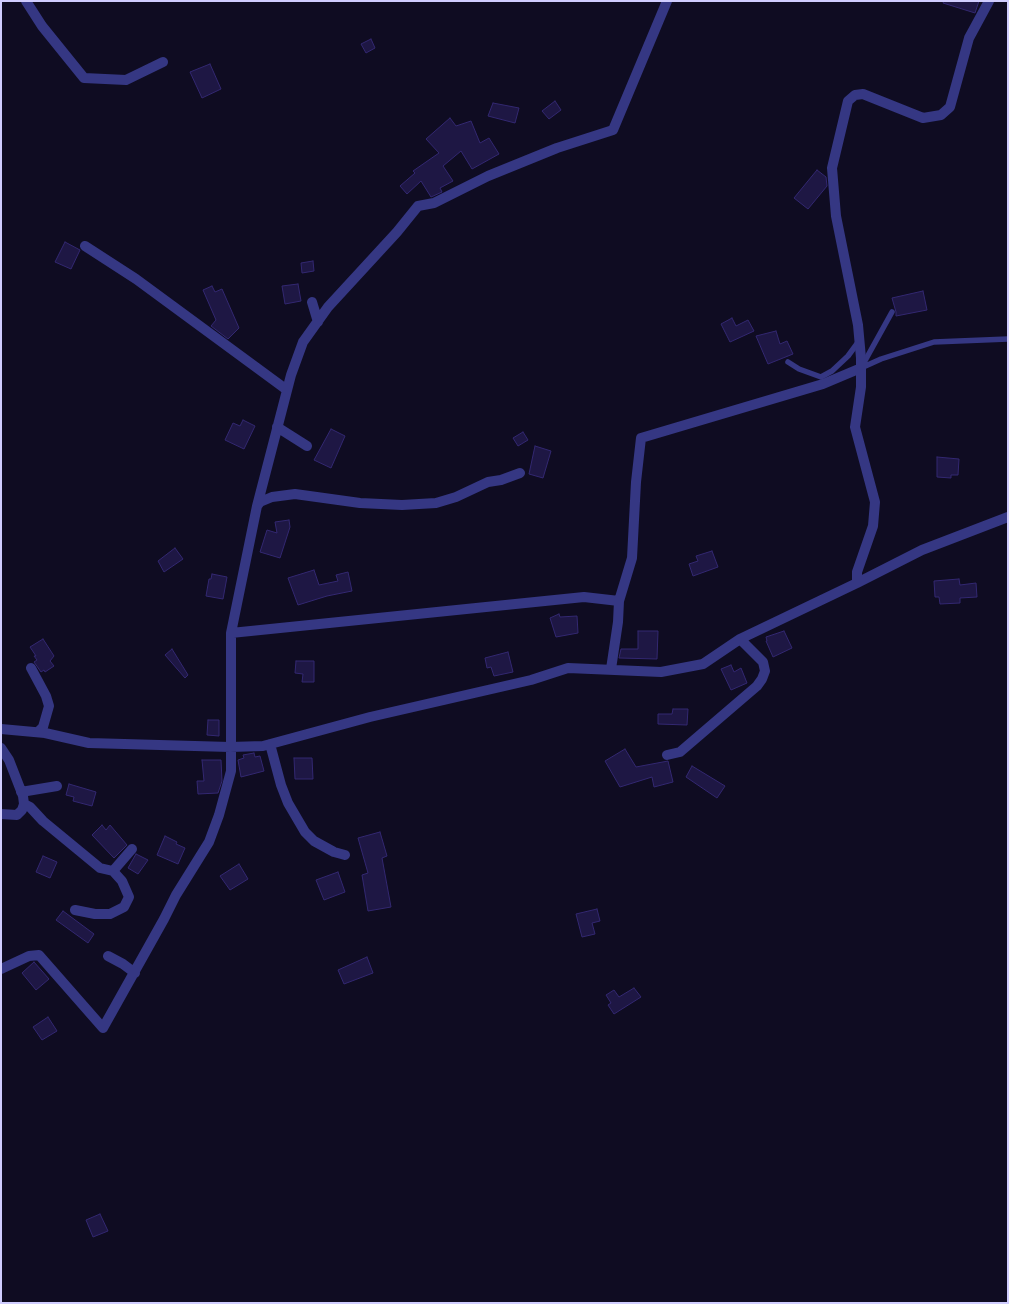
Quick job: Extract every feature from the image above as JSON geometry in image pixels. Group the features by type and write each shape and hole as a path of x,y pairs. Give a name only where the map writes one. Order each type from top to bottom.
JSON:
{"street":[{"path":"26,1 42,26 84,78 126,80 163,62"},
{"path":"1,969 29,956 39,955 103,1028 176,895 212,835 219,816 231,771 231,633 257,506 287,390 303,342 328,308 397,232 418,206 434,203 488,176 557,148 613,130 667,1"},
{"path":"857,583 857,572 869,539 875,512 875,502 855,427 861,387 858,325 836,216 832,168 848,101 852,96 859,94 923,118 941,115 950,107 969,38 989,1"},
{"path":"85,246 136,279 287,390"},
{"path":"312,302 318,322"},
{"path":"612,669 619,601 632,558 636,482 641,438 823,384 861,368"},
{"path":"278,427 307,446"},
{"path":"257,506 260,502 272,497 295,494 360,503 402,505 436,503 456,497 488,482 501,480 520,473"},
{"path":"1,729 38,732 89,742 230,747 270,744 370,717 531,680 568,668 661,672 703,664 740,639 922,550 1008,517"},
{"path":"231,633 584,597 619,601"},
{"path":"667,755 680,752 760,683 764,671 763,662 740,639"},
{"path":"31,668 46,696 49,706 43,727 38,732"},
{"path":"270,744 281,785 288,803 305,832 314,841 345,856"},
{"path":"1,748 10,760 24,804 22,810 17,815 9,816 1,814"},
{"path":"21,792 57,786"},
{"path":"24,804 30,807 43,821 100,868 113,871 122,881 129,897 124,907 110,914 95,914 75,910"},
{"path":"113,871 132,849"},
{"path":"108,956 123,964 134,973"}],"lane":[{"path":"861,368 892,312"},
{"path":"861,368 881,359 934,342 1008,339"},
{"path":"788,362 799,369 821,377 832,371 848,356 859,340"}],"building":[{"path":"944,1 979,1 975,13 943,3"},
{"path":"371,39 375,48 366,53 361,44"},
{"path":"210,64 221,89 202,98 190,72"},
{"path":"555,101 561,110 549,119 542,111"},
{"path":"493,103 519,108 515,123 488,116"},
{"path":"450,118 456,126 471,121 480,143 489,138 499,154 472,169 461,151 443,166 453,181 440,188 442,192 431,197 421,181 407,194 400,186 415,173 413,171 439,153 426,139"},
{"path":"817,170 826,177 827,186 808,209 794,198"},
{"path":"65,242 80,250 71,269 55,262"},
{"path":"313,261 314,271 302,273 301,263"},
{"path":"298,284 301,301 285,304 282,286"},
{"path":"212,286 215,292 222,289 239,328 228,339 211,326 216,320 203,290"},
{"path":"923,291 927,310 896,316 892,298"},
{"path":"732,318 736,326 748,320 754,331 730,342 721,324"},
{"path":"776,331 780,344 787,341 793,354 768,364 756,336"},
{"path":"243,420 255,426 244,449 225,440 233,423 240,426"},
{"path":"331,429 345,436 331,468 314,460"},
{"path":"523,432 528,440 518,446 513,438"},
{"path":"535,446 551,451 543,478 529,474"},
{"path":"937,457 959,459 958,475 951,475 951,478 937,477"},
{"path":"289,520 290,527 280,558 260,552 267,530 277,533 275,522"},
{"path":"175,548 183,559 164,572 158,561"},
{"path":"712,551 718,567 693,576 689,564 698,561 696,556"},
{"path":"314,570 319,585 338,581 336,575 348,572 352,591 327,596 298,605 288,578"},
{"path":"212,574 227,577 223,599 206,596 209,579 211,579"},
{"path":"959,579 960,585 976,583 977,597 960,598 960,603 940,604 939,597 935,597 934,581"},
{"path":"559,614 560,617 577,616 578,633 556,637 550,618"},
{"path":"638,631 658,631 657,659 619,658 621,649 638,649"},
{"path":"784,631 792,648 773,657 766,641 766,637"},
{"path":"43,639 54,656 50,661 54,666 45,672 44,670 41,672 34,662 37,660 34,656 36,656 30,647"},
{"path":"172,649 188,675 185,678 165,655"},
{"path":"508,652 513,672 494,676 491,667 487,668 485,658"},
{"path":"296,661 314,661 314,682 302,682 303,674 295,673"},
{"path":"731,665 734,672 741,668 747,683 731,690 721,669"},
{"path":"673,709 688,709 687,725 658,724 658,714 672,714"},
{"path":"208,720 219,720 219,736 207,735"},
{"path":"625,749 636,767 668,761 673,782 654,787 652,777 620,787 605,761"},
{"path":"254,753 255,757 260,756 264,771 241,777 238,760 244,758 243,755"},
{"path":"294,758 312,758 313,779 295,779"},
{"path":"202,760 221,760 222,781 218,793 198,794 197,781 204,781"},
{"path":"692,766 725,786 717,798 686,777"},
{"path":"69,784 96,792 92,806 73,801 74,797 66,795"},
{"path":"102,825 106,830 110,825 127,845 114,858 92,835"},
{"path":"380,832 387,856 382,858 391,907 368,911 362,875 368,873 358,838"},
{"path":"165,836 177,842 176,844 185,848 178,864 157,855"},
{"path":"136,854 148,860 138,874 128,868"},
{"path":"43,856 57,862 50,878 36,872"},
{"path":"239,864 248,879 230,890 220,876"},
{"path":"338,872 345,892 324,900 316,880"},
{"path":"597,909 600,921 592,923 595,934 582,937 576,914"},
{"path":"63,911 94,934 88,943 56,920"},
{"path":"367,957 373,973 344,984 338,970"},
{"path":"34,962 49,979 36,990 22,973"},
{"path":"634,988 641,997 614,1014 608,1005 611,1003 606,995 614,990 619,997"},
{"path":"48,1017 57,1031 42,1040 33,1027"},
{"path":"100,1214 108,1231 93,1237 86,1220"}]}
